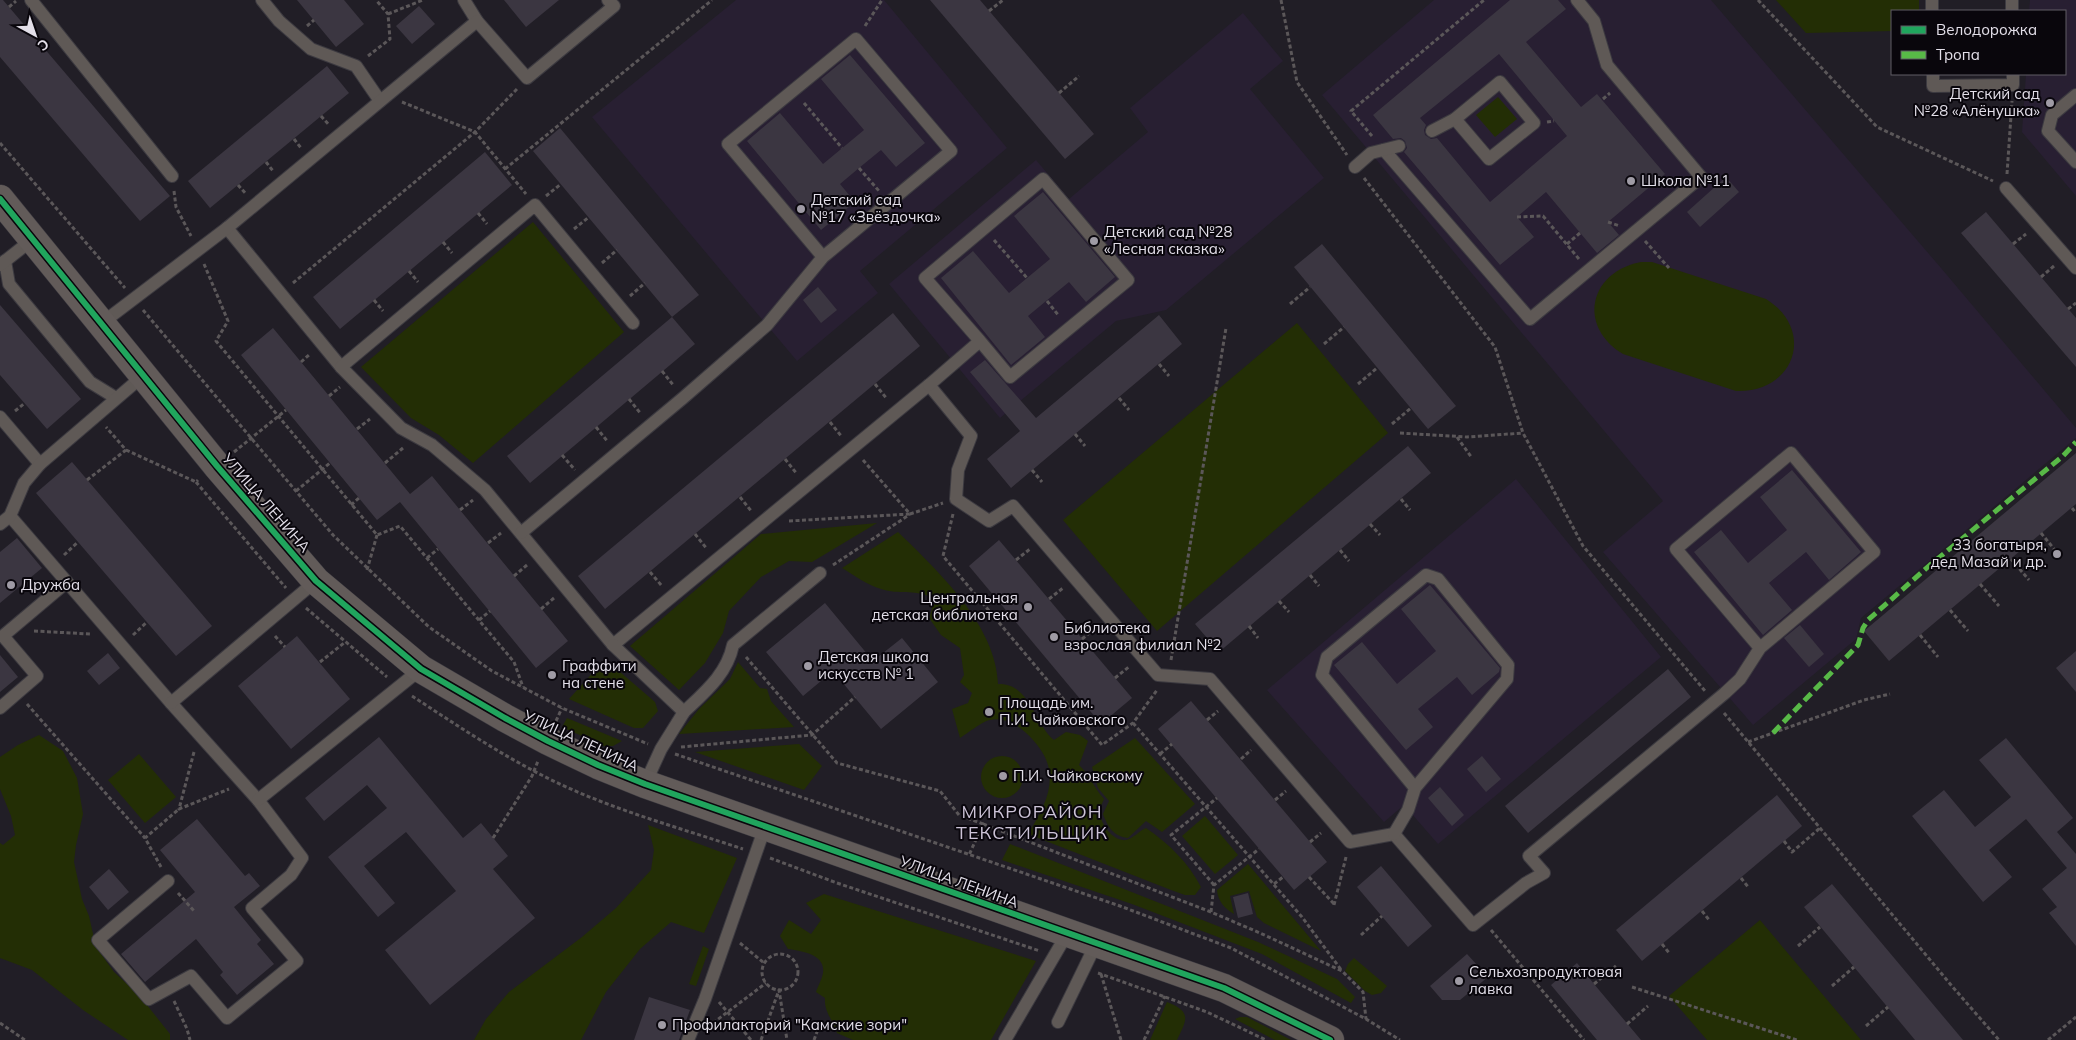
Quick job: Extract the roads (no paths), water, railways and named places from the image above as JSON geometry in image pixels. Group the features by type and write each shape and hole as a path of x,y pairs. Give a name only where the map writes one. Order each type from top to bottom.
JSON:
{"street":[{"name":"УЛИЦА ЛЕНИНА","path":"0,199 217,466 316,581 421,669 505,718 598,765 765,827 1090,956 1224,988 1330,1040"}],"lane":[{"path":"31,0 172,176"},
{"path":"262,0 278,21 311,49 356,66 383,98"},
{"path":"464,0 476,21 527,78 614,6 608,0"},
{"path":"1384,150 1530,319 1701,177 1607,65 1594,21 1577,0"},
{"path":"102,323 227,228 476,21"},
{"path":"521,533 683,398 766,325 823,257 951,151 856,40 728,144 823,257"},
{"path":"1933,75 1933,86 2013,80"},
{"path":"1432,131 1455,119 1500,82 1534,123 1489,159 1455,119"},
{"path":"2076,94 2052,116 2048,130 2076,162"},
{"path":"1356,167 1371,153 1399,146"},
{"path":"1043,179 1128,280 1010,377 980,341 925,278 1043,179"},
{"path":"2006,188 2076,268"},
{"path":"341,367 535,205 633,323"},
{"path":"227,228 341,367 401,428 432,445 485,490 613,644 684,712"},
{"path":"33,239 2,263 9,284 90,382 116,398"},
{"path":"613,644 980,341"},
{"path":"144,375 96,414 40,464 24,483 5,520 67,582 171,703 258,800 302,858 291,875 252,908 297,961 227,1018 191,976 149,999 98,940 168,881"},
{"path":"929,385 971,436 958,470 956,499 989,521 1014,506 1158,675 1210,679 1350,842 1394,834 1408,810 1415,788 1507,679 1508,666 1438,579 1426,575 1327,657 1322,675 1415,788"},
{"path":"0,417 40,464"},
{"path":"1394,834 1472,925 1526,883 1544,873 1529,856 1714,702 1740,679 1760,648 1874,552 1791,453 1676,548 1760,648"},
{"path":"645,784 661,749 684,712 717,680 730,659 733,645 820,573"},
{"path":"171,703 316,581"},
{"path":"0,708 37,676 3,636 67,582"},
{"path":"258,800 421,669"},
{"path":"688,1040 765,827"},
{"path":"1005,1040 1061,945"},
{"path":"1058,1022 1090,956"}],"place":[{"name":"Детский сад №28 «Алёнушка»","path":"2050,103"},
{"name":"Школа №11","path":"1631,181"},
{"name":"Детский сад №17 «Звёздочка»","path":"801,209"},
{"name":"Детский сад №28 «Лесная сказка»","path":"1094,241"},
{"name":"33 богатыря, дед Мазай и др.","path":"2057,554"},
{"name":"Дружба","path":"11,585"},
{"name":"Центральная детская библиотека","path":"1028,607"},
{"name":"Библиотека взрослая филиал №2","path":"1054,637"},
{"name":"Детская школа искусств № 1","path":"808,666"},
{"name":"Граффити на стене","path":"552,675"},
{"name":"Площадь им. П.И. Чайковского","path":"989,712"},
{"name":"П.И. Чайковскому","path":"1003,776"},
{"name":"Сельхозпродуктовая лавка","path":"1459,981"},
{"name":"Профилакторий \"Камские зори\"","path":"662,1025"}],"district":[{"name":"МИКРОРАЙОН ТЕКСТИЛЬЩИК","path":"1032,822"}]}
